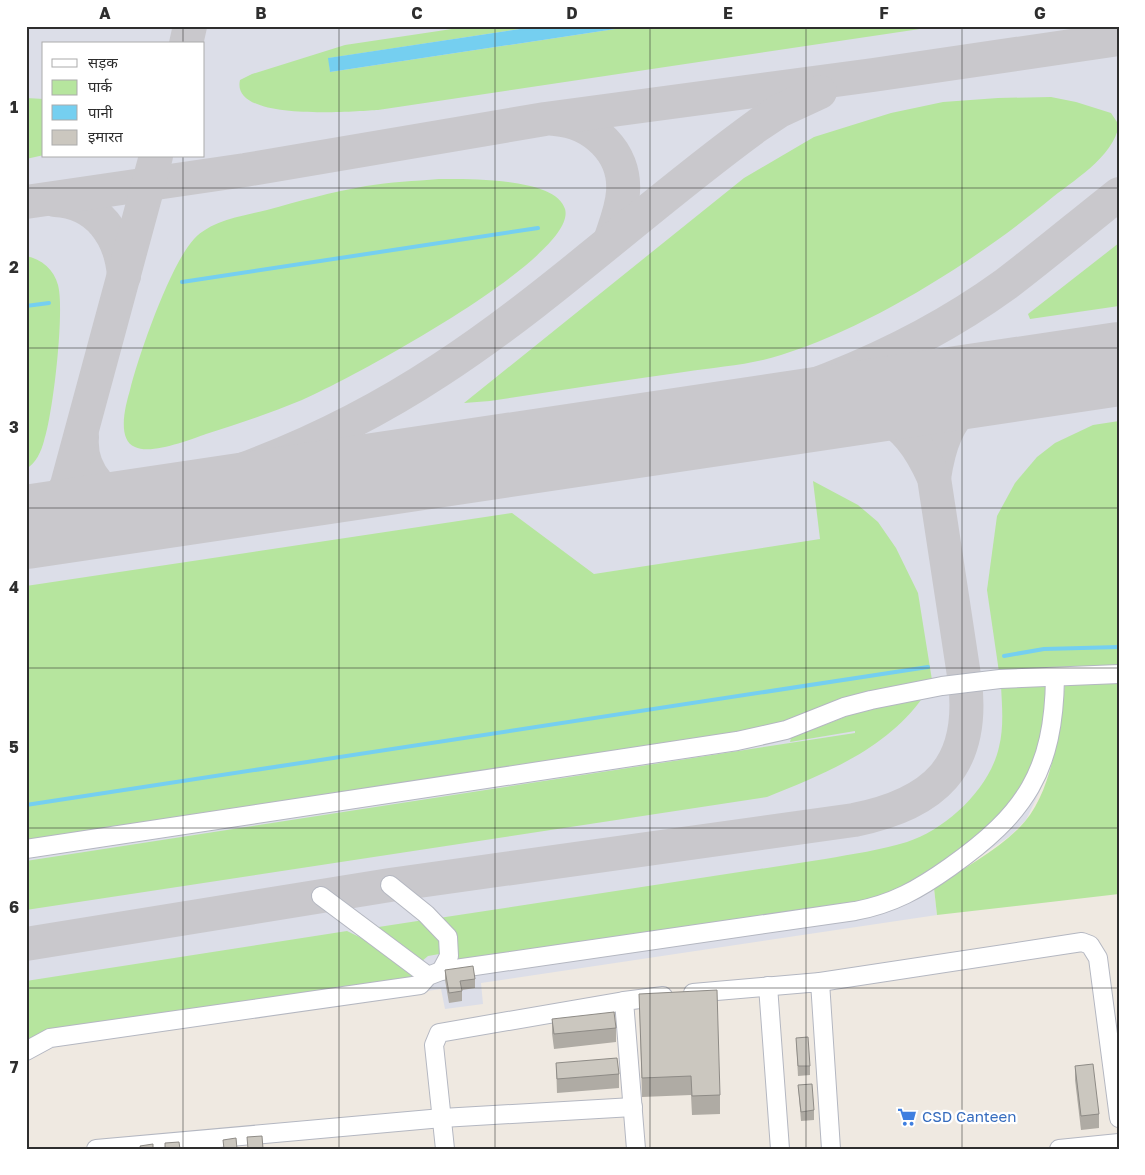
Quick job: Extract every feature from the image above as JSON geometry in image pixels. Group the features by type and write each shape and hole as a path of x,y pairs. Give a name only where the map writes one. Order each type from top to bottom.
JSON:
{"street":[{"path":"26,849 737,741 786,730 844,707 898,694 966,682 1119,674"},
{"path":"321,896 434,973 855,911 889,903 924,884 963,858 993,835 1022,802 1041,768 1054,710 1055,677"},
{"path":"26,1050 55,1037 420,985 434,973 450,950 448,937 444,930 390,885"},
{"path":"445,1149 434,1045 439,1033 642,998 820,982 1082,942 1090,945 1098,958 1119,1118"},
{"path":"820,982 831,1149"},
{"path":"768,986 780,1149"},
{"path":"624,1002 636,1149"},
{"path":"96,1149 277,1141 442,1118 633,1107"},
{"path":"1059,1149 1119,1143"}],"shaded area":[{"path":"26,26 1119,26 1119,681 1065,684 1057,744 1050,770 1026,820 1010,836 934,888 937,915 481,983 483,1004 445,1009 441,989 58,1045 26,1061"}],"green space":[{"path":"472,26 540,26 329,58 330,72 635,26 940,26 378,110 297,112 273,109 254,103 242,94 240,80 252,74 345,45"},
{"path":"1051,97 1076,102 1111,113 1119,125 1109,148 1090,168 1019,224 955,269 886,310 815,343 758,361 490,401 464,403 744,178 814,137 891,113 943,102"},
{"path":"26,98 42,99 42,155 26,159"},
{"path":"439,179 509,182 528,185 545,191 558,199 565,209 559,230 536,257 499,286 407,344 326,389 266,414 170,446 142,449 129,443 124,429 125,412 140,355 156,311 175,268 185,251 201,233 210,227 228,220 341,191 366,186"},
{"path":"1119,243 1119,306 1030,319 1028,314"},
{"path":"26,256 42,263 54,275 60,298 60,317 57,363 47,428 40,453 33,464 26,469"},
{"path":"1119,421 1119,668 999,672 987,590 997,516 1015,483 1037,457 1055,443 1093,425"},
{"path":"813,481 858,505 878,522 896,548 918,593 932,680 847,697 784,724 730,735 26,840 26,586 512,513 594,574 820,539"},
{"path":"1119,681 1119,894 937,915 934,888 989,853 1010,837 1030,814 1040,798 1047,780 1057,741 1065,684"},
{"path":"1046,684 1043,738 1021,791 985,833 891,897 454,964 439,918 867,852 907,842 922,836 951,817 965,805 976,792 994,762 1002,732 1001,686"},
{"path":"923,697 891,731 853,758 767,797 26,910 26,861 855,733 855,731 790,742 791,738 860,711"},
{"path":"424,920 441,935 445,953 428,956 422,961 372,928"},
{"path":"347,931 392,953 415,976 409,979 26,1042 26,981"}],"water":[{"path":"540,26 635,26 330,72 328,58"}],"building":[{"path":"473,966 475,979 460,981 462,991 449,993 445,970"},
{"path":"717,990 720,1095 692,1096 691,1076 642,1078 639,994"},
{"path":"614,1012 616,1028 554,1034 552,1019"},
{"path":"808,1037 810,1066 798,1066 796,1038"},
{"path":"617,1058 619,1074 557,1079 556,1063"},
{"path":"1093,1064 1099,1114 1081,1116 1075,1066"},
{"path":"812,1084 814,1110 801,1112 798,1085"},
{"path":"262,1136 263,1149 248,1149 247,1137"},
{"path":"236,1138 237,1149 224,1149 223,1140"},
{"path":"179,1142 180,1149 165,1149 165,1143"},
{"path":"153,1144 153,1149 141,1149 140,1146"}],"waterway":[{"path":"182,282 538,228"},
{"path":"26,306 49,303"},
{"path":"1004,656 1044,649 1119,647"},
{"path":"26,805 928,667"}],"taxiway":[{"path":"186,42 190,26"},
{"path":"26,202 245,170 545,119 873,75 1119,39"},
{"path":"49,524 153,499 252,466 347,424 394,399 440,370 522,312 678,186 758,125 779,111 820,92"},
{"path":"555,119 569,121 594,133 613,152 619,164 623,192 618,217 610,241"},
{"path":"26,525 51,509 67,485 155,158"},
{"path":"640,437 738,411 785,395 876,359 920,337 964,312 1006,284 1119,194"},
{"path":"55,200 70,202 84,207 105,224 118,248 124,276"},
{"path":"934,478 939,453 946,434 954,418 965,406 995,389 1038,376"},
{"path":"26,944 390,885 854,820 882,813 906,804 927,792 943,777 955,759 963,737 966,712 965,682 934,478 922,455 910,438 897,425 883,416 848,410 802,412"},
{"path":"82,437 85,463 90,474 98,484 117,499 141,507"}],"runway":[{"path":"26,527 1119,364"}],"place":[{"name":"CSD Canteen","path":"907,1117"}]}
